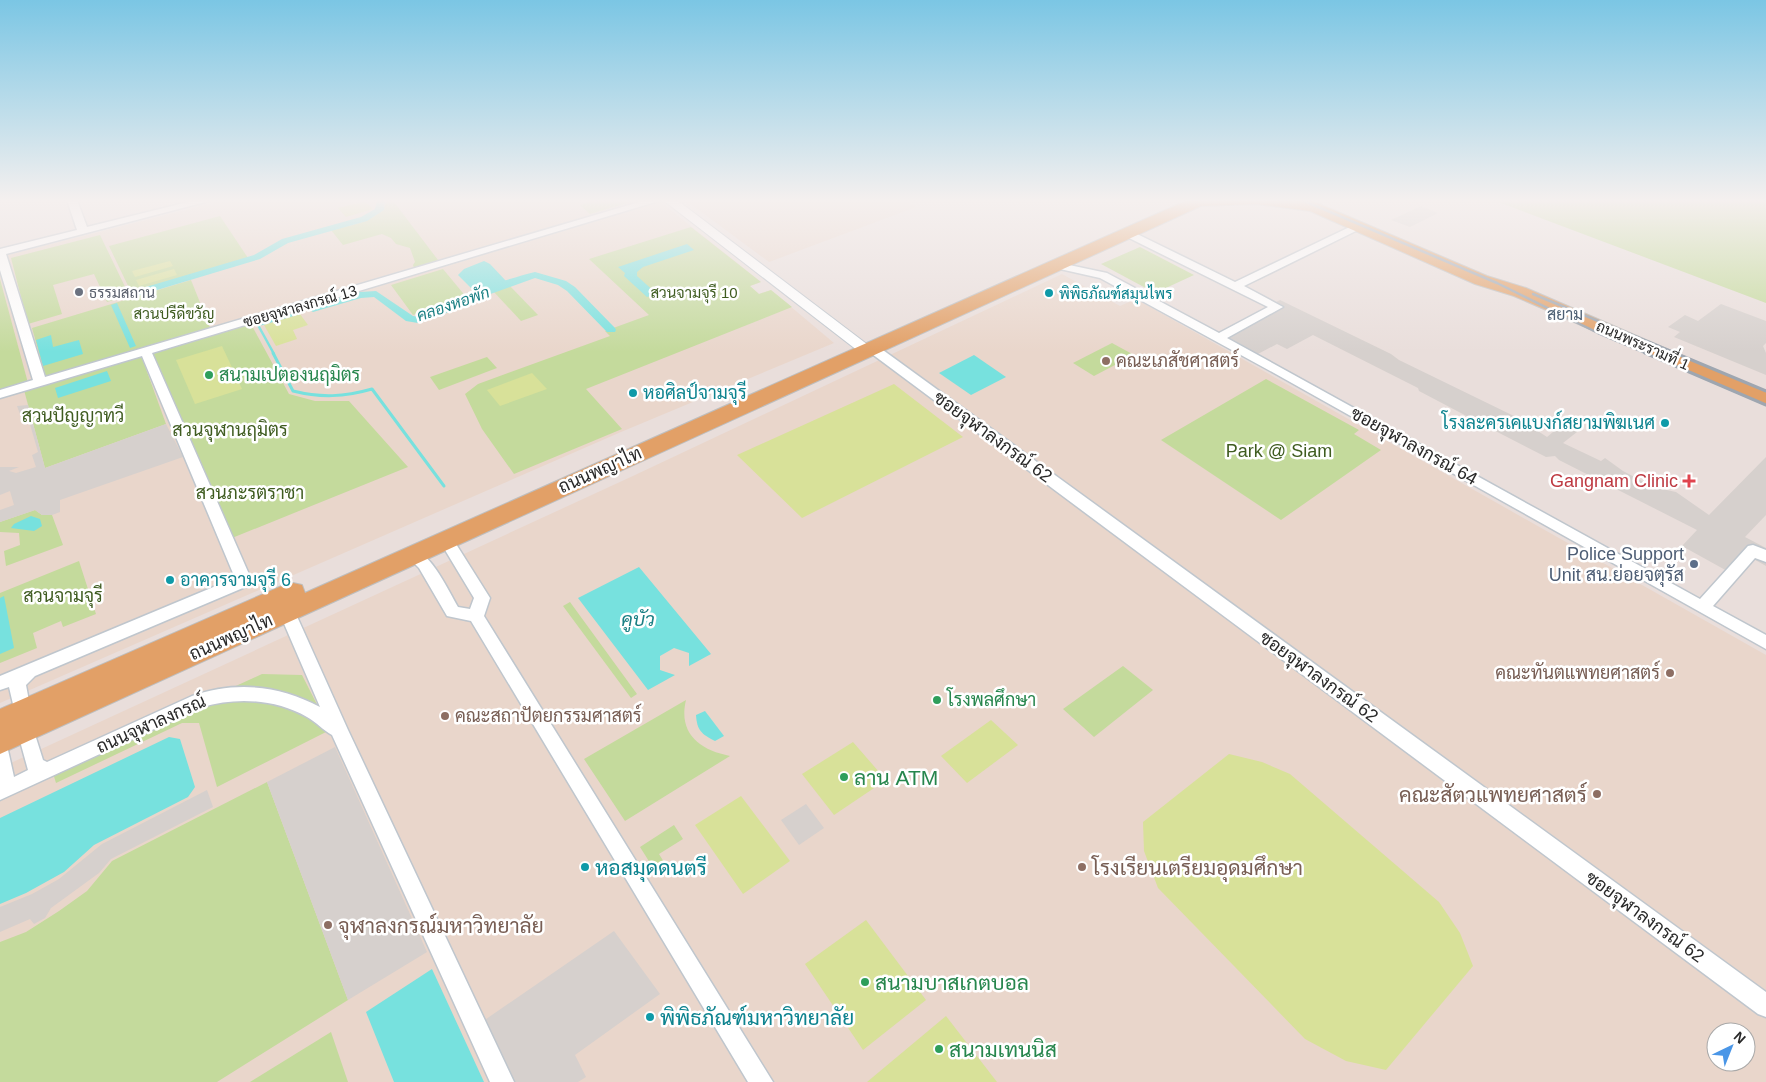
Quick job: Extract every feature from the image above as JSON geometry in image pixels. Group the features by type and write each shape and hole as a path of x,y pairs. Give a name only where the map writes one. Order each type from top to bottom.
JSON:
{"main road":[{"name":"ถนนพญาไท","path":"16,722 287,612 865,347 1070,250"},
{"name":"ถนนพญาไท","path":"0,742 16,722 1088,250"},
{"name":"ถนนพระรามที่ 1","path":"1414,250 1481,280 1520,292 1766,398"},
{"name":"ถนนพระรามที่ 1","path":"1435,250 1492,273 1520,292"}],"street":[{"name":"ซอยจุฬาลงกรณ์ 13","path":"0,394 487,250"},
{"path":"736,250 865,347"},
{"path":"1163,250 1277,307 1218,338"},
{"path":"1236,286 1308,250"},
{"path":"0,252 5,285 40,382"},
{"name":"ซอยจุฬาลงกรณ์ 64","path":"1055,265 1103,275 1766,643"},
{"name":"ซอยจุฬาลงกรณ์ 62","path":"865,347 1766,1006"},
{"path":"0,683 244,581 146,352"},
{"path":"446,540 482,598 476,616"},
{"path":"1702,607 1759,554"},
{"path":"414,555 424,564 453,612 476,616 761,1082"},
{"path":"287,612 339,730 502,1082"},
{"path":"30,670 17,683 16,722 35,765 47,770"},
{"name":"ถนนจุฬาลงกรณ์","path":"0,790 198,701 219,694 255,694 287,700 310,710 339,730"},
{"name":"ถนนจุฬาลงกรณ์","path":"0,747 5,780 0,790"}],"shaded area":[{"path":"26,250 721,250 761,282 750,286 759,294 771,290 834,343 621,432 0,703 0,257"},
{"path":"753,250 800,250 769,262"},
{"path":"1062,274 1120,306 1136,299 1766,655 1766,1082 0,1082 0,768 635,475"},
{"path":"1280,300 1518,418 1547,437 1566,421 1577,432 1563,443 1601,461 1605,458 1623,471 1653,487 1676,492 1709,515 1766,457 1766,515 1745,537 1766,548 1766,566 1748,556 1729,572 1682,546 1697,530 1559,460 1555,456 1546,457 1419,391 1418,388 1313,335 1287,349 1277,344 1256,355 1216,334"},
{"path":"1721,304 1766,321 1766,343 1763,346 1766,353 1766,375 1674,337 1680,332 1668,327 1685,315 1698,321"},
{"path":"28,405 45,468 166,424 183,457 60,500 60,512 52,515 42,515 35,510 0,522 0,510 14,505 10,491 0,495 0,467 19,467 9,471 16,473 36,467 32,455 38,452 27,414 20,414 17,406"},
{"path":"335,747 427,952 348,1000 267,782"},
{"path":"207,790 213,807 111,859 99,873 51,908 45,918 34,924 30,919 0,932 0,907 32,894 59,879 102,844"},
{"path":"806,804 824,828 799,845 781,820"},
{"path":"614,931 660,994 575,1055 586,1077 578,1082 502,1082 476,1026"}],"green space":[{"path":"40,250 107,250 129,295 107,302 94,274 53,285 62,314 28,324 11,258"},
{"path":"111,250 243,250 248,258 131,292"},
{"path":"411,250 431,250 438,260 432,264 414,268 415,262"},
{"name":"สวนจามจุรี 10","path":"616,250 721,250 761,282 750,286 759,294 771,290 792,307 586,389 622,429 514,474 482,429 465,394 478,384 610,336 605,331 649,315 589,259"},
{"path":"1132,250 1147,250 1194,275 1155,293 1101,264"},
{"path":"1627,250 1766,250 1766,303"},
{"path":"170,261 173,266 135,277 132,271"},
{"path":"174,269 177,275 139,286 136,280"},
{"path":"443,269 467,298 413,315 391,285"},
{"path":"0,279 28,383 0,391"},
{"name":"สวนปรีดีขวัญ","path":"191,280 211,330 46,378 32,328"},
{"path":"509,285 538,315 521,321 493,291"},
{"path":"300,314 308,325 293,330 297,339 276,346 264,325"},
{"path":"251,324 289,394 315,401 349,401 408,467 232,538 152,353"},
{"path":"1112,343 1134,355 1094,376 1073,363"},
{"name":"สนามเปตองนฤมิตร","path":"222,346 242,389 195,404 176,360"},
{"name":"สวนปัญญาทวี","path":"141,355 166,424 45,468 24,390"},
{"path":"487,357 497,368 439,390 430,377"},
{"path":"532,373 547,389 500,406 487,390"},
{"name":"Park @ Siam","path":"1266,379 1359,430 1354,434 1381,450 1281,520 1161,440"},
{"path":"894,384 963,437 802,518 737,455"},
{"path":"35,510 42,515 52,515 63,545 6,566 4,551 20,545 19,533 0,532 0,522"},
{"name":"สวนจามจุรี","path":"79,561 96,614 63,627 61,621 33,633 37,648 0,663 0,593"},
{"path":"570,602 637,694 631,698 563,606"},
{"path":"1123,666 1153,690 1094,737 1063,709"},
{"path":"262,674 302,675 330,730 217,787 199,723 182,723 56,783 52,770"},
{"path":"686,700 685,722 693,738 709,749 730,756 625,821 584,759"},
{"path":"991,720 1018,745 967,783 941,756"},
{"name":"ลาน ATM","path":"853,742 886,780 834,815 802,774"},
{"path":"1229,754 1262,762 1290,774 1439,902 1460,933 1473,966 1386,1070 1346,1061 1305,1039 1158,888 1144,851 1143,822"},
{"path":"267,782 348,1000 217,1082 0,1082 0,942 26,932 87,891 112,861"},
{"path":"741,796 790,861 743,894 695,825"},
{"path":"674,825 683,839 659,854 667,867 657,874 640,847"},
{"name":"สนามบาสเกตบอล","path":"866,920 926,1000 863,1050 805,964"},
{"name":"สนามเทนนิส","path":"946,1016 997,1082 867,1082"},
{"path":"331,1032 348,1082 250,1082"}],"water":[{"path":"668,250 693,250 643,267 637,272 637,276 657,294 647,297 624,276 625,273 618,267"},
{"path":"484,261 490,264 506,281 474,291 458,275 464,269"},
{"path":"117,303 136,346 130,348 111,305"},
{"path":"51,335 53,347 79,340 83,354 43,366 36,340"},
{"path":"974,355 1006,377 971,395 939,373"},
{"path":"107,371 111,381 58,398 55,388"},
{"path":"31,516 40,519 42,526 34,531 11,528 14,524"},
{"name":"คูบัว","path":"639,567 711,654 689,666 689,653 674,648 660,656 660,670 675,675 648,690 578,598"},
{"path":"4,596 14,648 0,654 0,598"},
{"path":"705,711 724,736 715,741 703,734 697,724 696,715"},
{"path":"169,737 180,739 195,787 188,797 94,845 64,872 26,893 0,904 0,818"},
{"path":"432,969 484,1082 394,1082 366,1012"}],"waterway":[{"path":"133,294 257,257 268,250"},
{"name":"คลองหอพัก","path":"313,309 360,295 376,294 410,319 418,320 439,313 453,304 535,275 562,283 571,289 611,330"},
{"path":"274,354 258,325 299,313"},
{"path":"273,353 293,391 332,396 372,389 444,486"}],"railway":[{"path":"1421,250 1497,283 1598,333 1648,354"},
{"path":"1533,294 1678,354"},
{"path":"1645,353 1766,405"},
{"path":"1675,353 1766,391"}],"place":[{"name":"ธรรมสถาน","path":"79,292"},
{"name":"พิพิธภัณฑ์สมุนไพร","path":"1049,293"},
{"name":"คณะเภสัชศาสตร์","path":"1106,361"},
{"name":"สนามเปตองนฤมิตร","path":"209,375"},
{"name":"หอศิลป์จามจุรี","path":"633,393"},
{"name":"โรงละครเคแบงก์สยามพิฆเนศ","path":"1665,423"},
{"name":"Gangnam Clinic","path":"1689,481"},
{"name":"Police Support Unit สน.ย่อยจตุรัส","path":"1694,564"},
{"name":"อาคารจามจุรี 6","path":"170,580"},
{"name":"คณะทันตแพทยศาสตร์","path":"1670,673"},
{"name":"โรงพลศึกษา","path":"937,700"},
{"name":"คณะสถาปัตยกรรมศาสตร์","path":"445,716"},
{"name":"ลาน ATM","path":"844,777"},
{"name":"คณะสัตวแพทยศาสตร์","path":"1597,794"},
{"name":"หอสมุดดนตรี","path":"585,867"},
{"name":"โรงเรียนเตรียมอุดมศึกษา","path":"1082,867"},
{"name":"จุฬาลงกรณ์มหาวิทยาลัย","path":"328,925"},
{"name":"สนามบาสเกตบอล","path":"865,982"},
{"name":"พิพิธภัณฑ์มหาวิทยาลัย","path":"650,1017"},
{"name":"สนามเทนนิส","path":"939,1049"}],"district":[{"name":"สยาม","path":"1565,314"}],"park label":[{"name":"สวนจุฬานฤมิตร","path":"230,430"},
{"name":"สวนภะรตราชา","path":"250,493"}]}
